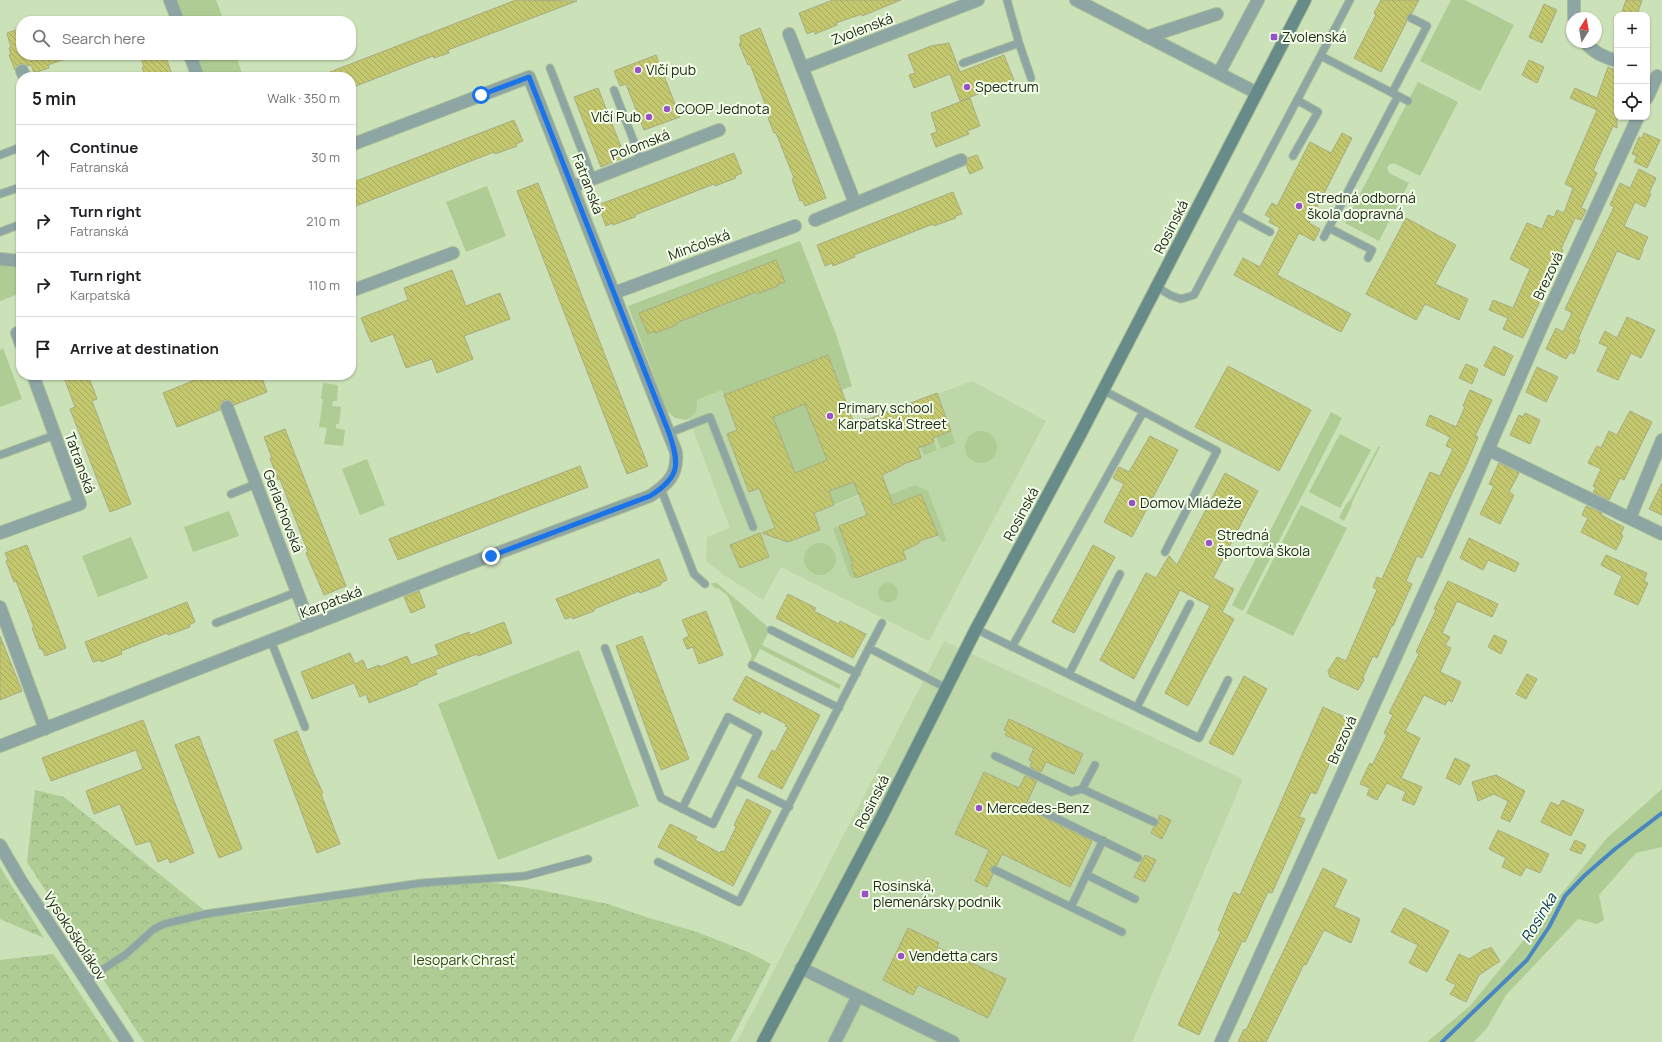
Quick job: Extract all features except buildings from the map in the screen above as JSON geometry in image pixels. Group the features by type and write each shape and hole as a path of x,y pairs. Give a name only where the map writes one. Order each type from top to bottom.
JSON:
{"street":[{"path":"170,0 176,16"},
{"name":"Zvolenská","path":"802,68 978,0"},
{"path":"1076,0 1257,93"},
{"path":"1218,73 1258,0"},
{"name":"Rosinská","path":"763,1042 976,629 1157,287 1305,0"},
{"path":"1574,0 1574,12"},
{"path":"1147,37 1217,14"},
{"path":"789,34 855,203"},
{"path":"1590,48 1601,56 1614,60"},
{"path":"192,60 196,72"},
{"path":"1650,89 1655,75"},
{"name":"Fatranská","path":"356,143 529,77 676,452 677,463 665,485"},
{"name":"Brezová","path":"1221,1042 1489,450 1544,320 1637,120"},
{"name":"Polomská","path":"572,187 719,130"},
{"path":"815,220 962,160"},
{"name":"Minčolská","path":"614,293 795,226"},
{"path":"356,289 453,253"},
{"path":"0,259 16,261"},
{"name":"Tatranská","path":"0,533 80,504 34,380"},
{"name":"Gerlachovská","path":"227,407 310,626"},
{"path":"1630,518 1662,440"},
{"path":"1489,450 1662,534"},
{"name":"Karpatská","path":"0,746 447,572 650,496 665,485"},
{"path":"0,607 45,729"},
{"name":"Vysokoškolákov","path":"0,845 21,881 127,1042"},
{"path":"801,968 953,1042"},
{"path":"835,1042 858,996"}],"lane":[{"path":"1007,0 1031,78"},
{"path":"1157,287 1170,295 1181,299 1194,295 1350,0"},
{"path":"1324,237 1427,26 1411,18"},
{"path":"963,63 1019,43"},
{"path":"1320,56 1408,101"},
{"path":"550,68 593,179"},
{"path":"614,90 641,160"},
{"path":"1293,156 1318,112 1297,100"},
{"path":"0,155 16,149"},
{"path":"0,194 16,189"},
{"path":"1237,214 1270,232"},
{"path":"0,232 16,226"},
{"path":"1329,228 1372,250 1368,258"},
{"path":"1103,390 1217,451 1165,552"},
{"path":"1012,647 1143,412"},
{"path":"669,433 710,418 753,527"},
{"path":"0,455 55,435"},
{"path":"231,494 256,484"},
{"path":"665,485 694,574 705,584"},
{"path":"1069,674 1120,574"},
{"path":"216,623 297,592"},
{"path":"1137,707 1190,604"},
{"path":"658,862 739,902 882,623"},
{"path":"976,629 1199,738 1228,680"},
{"path":"771,630 857,673"},
{"path":"271,641 305,727"},
{"path":"605,648 661,798 682,809 713,824 758,733 728,717 682,809"},
{"path":"869,648 946,688"},
{"path":"752,665 839,708"},
{"path":"995,756 1071,792 1082,789 1154,822"},
{"path":"1082,789 1094,765"},
{"path":"735,780 789,807"},
{"path":"1031,806 1138,858"},
{"path":"1071,907 1103,840"},
{"path":"86,980 125,955 154,929 164,924 206,914 422,883 525,876 588,859"},
{"path":"995,870 1122,932"},
{"path":"1087,875 1135,899"}],"shaded area":[{"path":"972,381 1046,421 929,641 781,567 763,600 724,575 706,561 707,537 730,528 689,419 693,416 698,406 697,400 722,390 737,430 727,435 749,492 771,483 820,530 814,513 859,496 862,504 869,502 873,513 833,528 854,579 857,579 857,577 882,569 905,559 906,561 902,547 918,543 919,541 937,535 940,540 928,491 882,498 882,496 889,493 885,483 873,475 886,474 885,470 901,464 902,466 903,463 921,458 917,444 919,443 924,455 937,450 933,438 936,437 941,448 956,443 937,394"},
{"path":"944,641 1243,779 1132,1042 737,1042"}],"green space":[{"path":"175,0 216,0 222,16 181,16"},
{"path":"1451,0 1465,0 1514,25 1480,91 1420,61"},
{"path":"197,60 238,60 241,72 201,72"},
{"path":"1418,82 1458,102 1420,176 1394,163 1387,167 1389,173 1409,183 1379,241 1345,223"},
{"path":"487,186 506,236 466,252 446,202"},
{"path":"800,241 837,337 852,386 842,390 828,355 724,395 722,390 697,400 695,413 691,417 685,420 675,418 667,411 628,306","holes":["776,260 784,281 778,284 778,286 757,294 756,292 676,323 677,325 656,333 654,331 648,334 640,313"]},
{"path":"0,265 16,267 16,295 0,301"},
{"path":"3,348 22,399 0,407 0,350"},
{"path":"323,383 338,385 337,401 333,401 332,406 341,407 339,424 336,424 336,428 345,430 343,446 324,444 327,428 319,427 323,399 321,399"},
{"path":"805,404 827,460 795,473 773,417"},
{"path":"1331,412 1342,418 1243,611 1232,605"},
{"path":"951,431 956,443 941,449 936,437"},
{"path":"981,431 987,432 994,438 997,447 996,453 990,460 981,463 975,462 968,456 965,447 966,441 972,434"},
{"path":"1340,434 1371,450 1340,508 1309,492"},
{"path":"934,442 937,450 924,455 919,443"},
{"path":"1378,447 1380,447 1344,521 1339,518 1346,504 1351,499"},
{"path":"367,459 385,505 360,515 342,469"},
{"path":"860,479 865,492 834,505 829,491"},
{"path":"915,485 928,491 945,536 946,540 944,542 940,540 921,494 886,507 882,498"},
{"path":"1301,505 1347,528 1293,636 1246,613"},
{"path":"229,511 239,536 193,552 184,527"},
{"path":"839,526 853,564 851,566 856,578 854,579 850,577 833,528"},
{"path":"131,537 148,578 98,597 82,556"},
{"path":"817,543 823,543 833,550 836,559 835,565 829,572 823,575 817,575 807,568 804,562 804,556 811,546"},
{"path":"717,583 770,629 762,645 841,685 839,689 760,649 753,662 750,660 752,656 728,596 718,588 716,589 711,584"},
{"path":"888,583 895,586 898,593 895,600 888,603 881,600 878,593 881,586"},
{"path":"579,650 639,806 498,860 438,704"},
{"path":"1662,789 1662,847 1636,853 1599,895 1604,920 1597,924 1578,919 1506,995 1487,1028 1474,1042 1427,1042 1470,1006 1607,838"},
{"name":"lesopark Chrasť","path":"35,790 64,797 210,915 240,914 280,909 465,878 540,890 608,904 697,932 748,952 771,964 730,1042 144,1042 27,862"},
{"path":"0,867 44,938 0,919"},
{"path":"53,954 112,1042 0,1042 0,960"}],"waterway":[{"name":"Rosinka","path":"1442,1042 1527,960 1549,927 1565,896 1584,876 1615,849 1662,813"}],"place":[{"name":"Zvolenská","path":"1274,37"},
{"name":"Vlčí pub","path":"638,70"},
{"name":"Spectrum","path":"967,87"},
{"name":"COOP Jednota","path":"667,109"},
{"name":"Vlčí Pub","path":"649,117"},
{"name":"Stredná odborná škola dopravná","path":"1299,206"},
{"name":"Primary school Karpatská Street","path":"830,416"},
{"name":"Domov Mládeže","path":"1132,503"},
{"name":"Stredná športová škola","path":"1209,543"},
{"name":"Mercedes-Benz","path":"979,808"},
{"name":"Rosinská, plemenársky podnik","path":"865,894"},
{"name":"Vendetta cars","path":"901,956"}],"route":[{"path":"481,95 529,77 669,433 676,452 677,463 674,473 669,481 650,496 491,556"}]}
